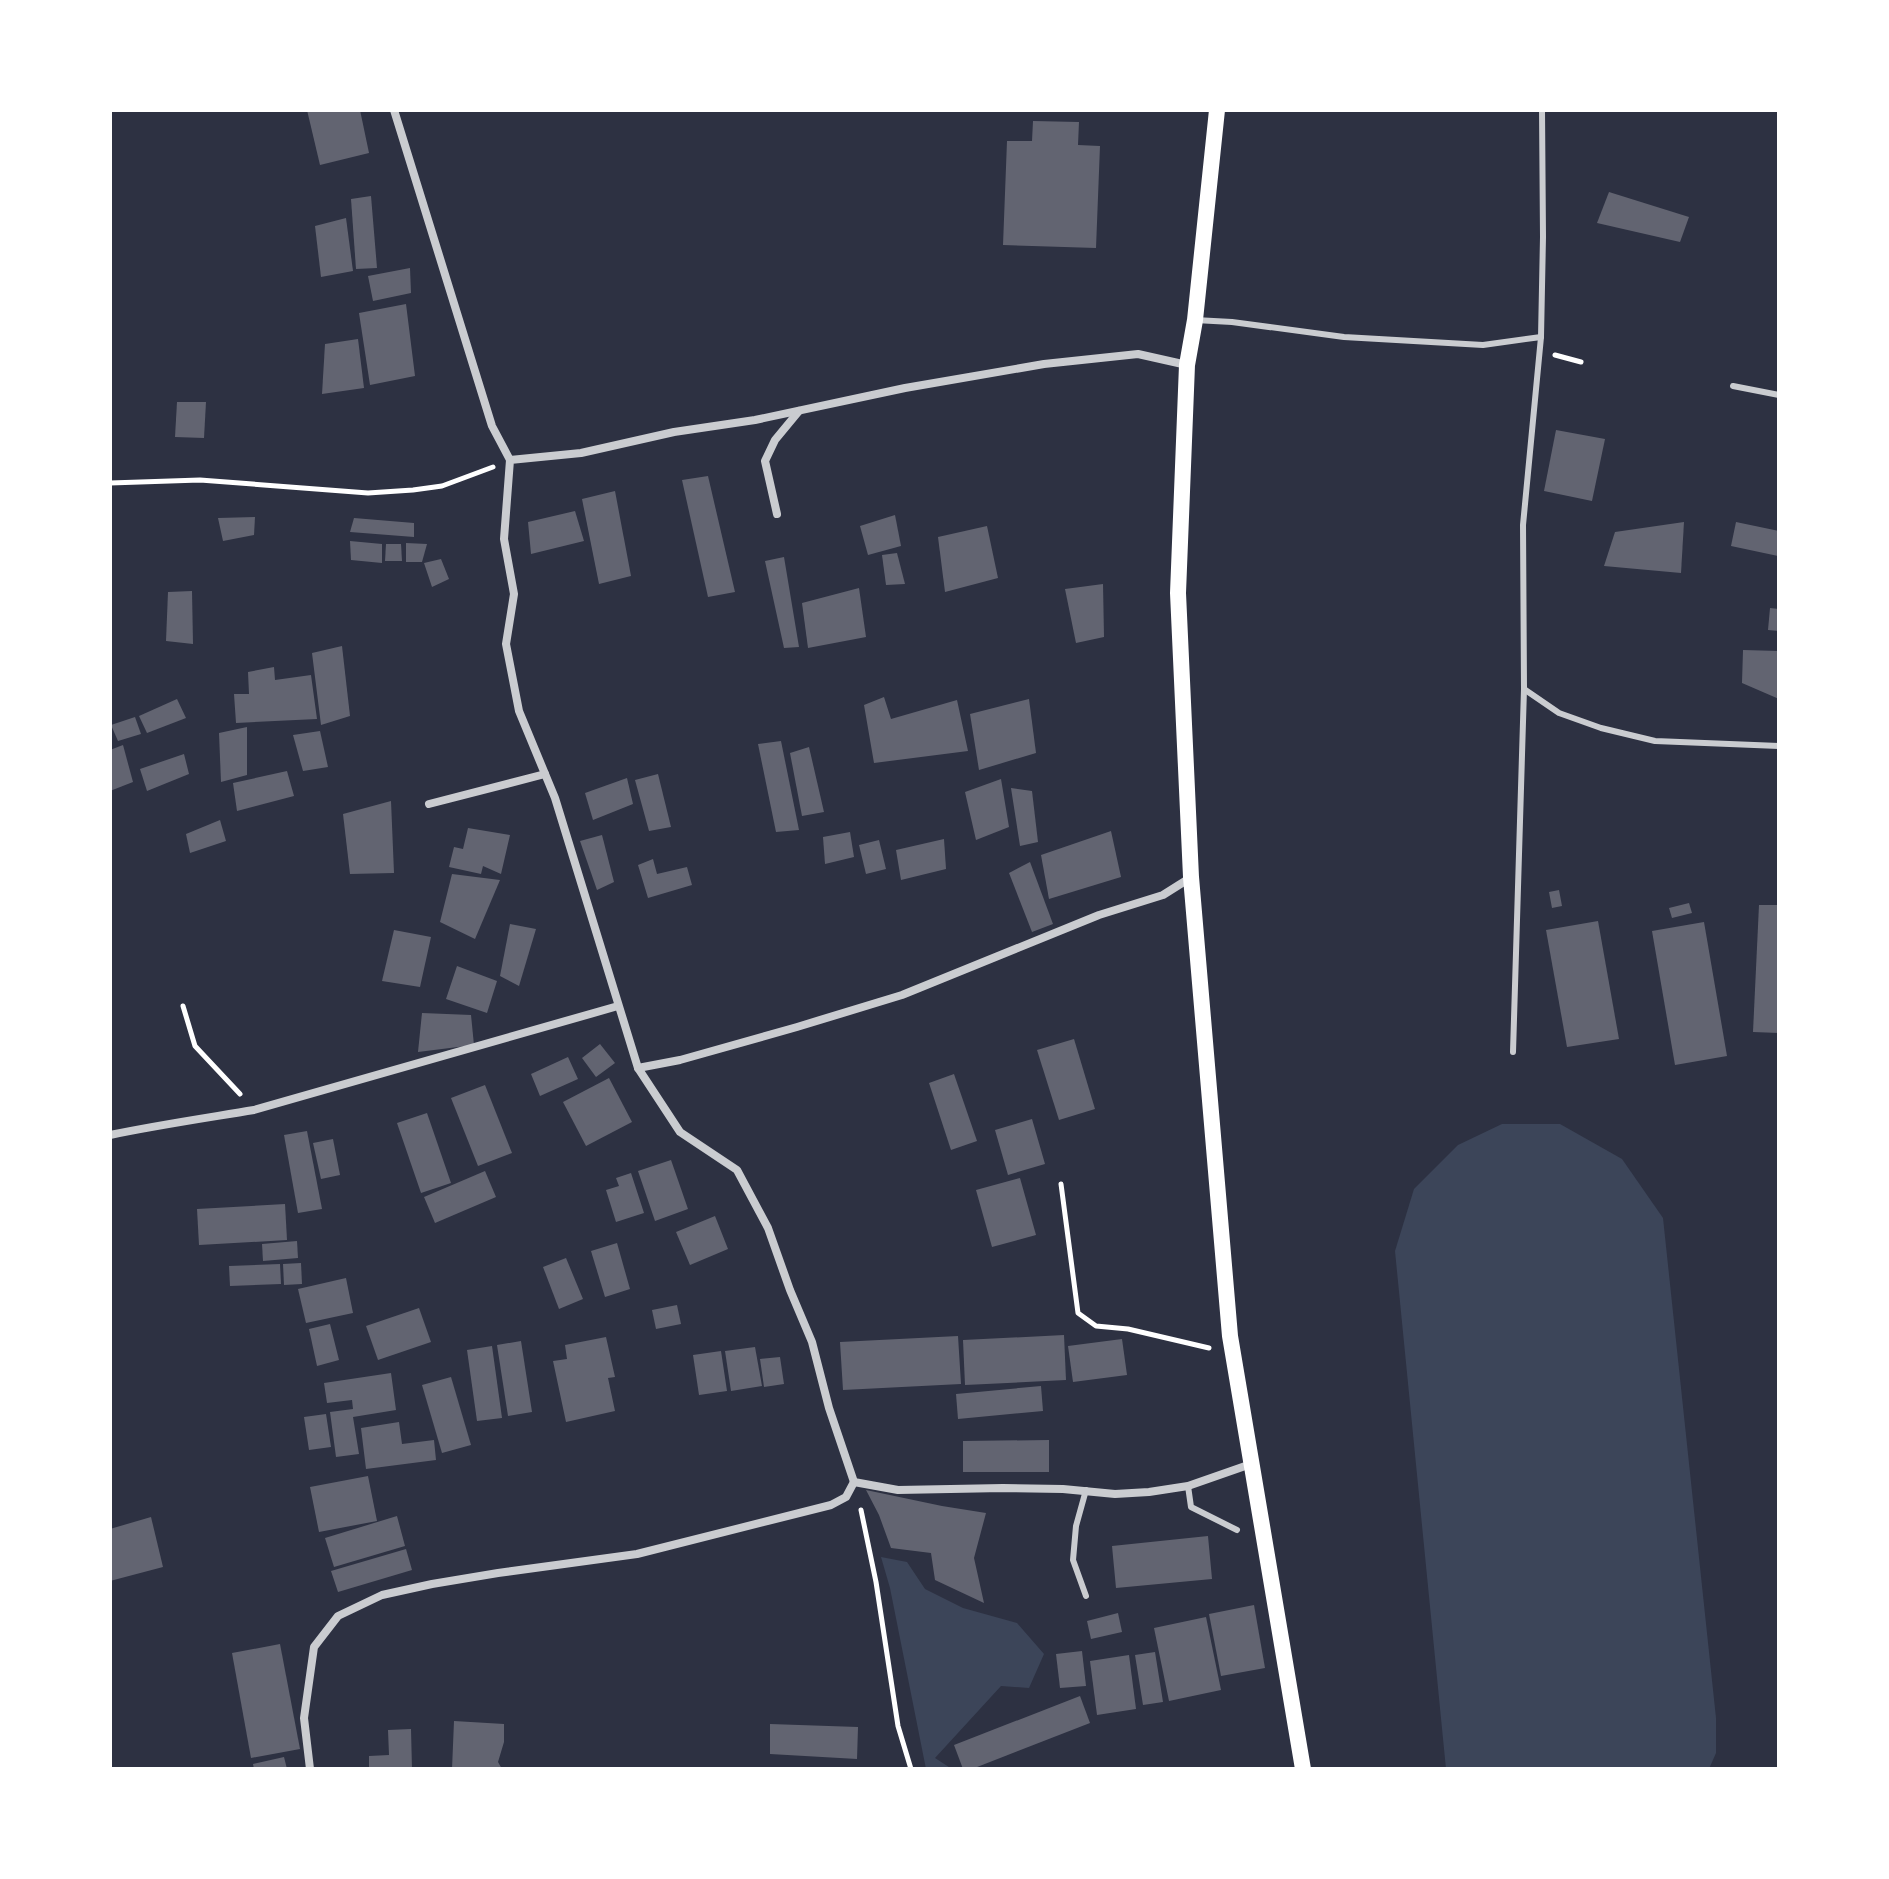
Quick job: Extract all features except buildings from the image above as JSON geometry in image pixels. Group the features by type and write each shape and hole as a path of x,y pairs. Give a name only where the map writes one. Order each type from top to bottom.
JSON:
{"main road":[{"path":"1217,110 1195,320 1187,365 1178,593 1191,877 1230,1336 1303,1769"}],"street":[{"path":"310,1769 304,1718 314,1647 338,1616 382,1595 498,1573 637,1554 816,1509 846,1497 854,1482 829,1408 812,1342 768,1228 737,1170 680,1132 638,1068 559,810 519,711 506,644 514,594 504,539 510,460 492,426 394,110"},
{"path":"510,460 581,453 674,432 755,420 905,388 1044,364 1138,354 1187,365"},
{"path":"777,514 765,461 775,440 799,411"},
{"path":"429,804 545,774"},
{"path":"638,1068 680,1060 902,995 1099,915 1163,895 1191,877"},
{"path":"110,1135 254,1110 618,1006"},
{"path":"854,1482 898,1490 1003,1488 1149,1492 1188,1486 1251,1464"}],"lane":[{"path":"1513,1052 1524,689 1523,525 1541,337 1542,110"},
{"path":"1195,320 1344,337 1483,345 1541,337"},
{"path":"1733,386 1779,395"},
{"path":"1524,689 1559,713 1601,728 1655,741 1779,746"},
{"path":"1188,1486 1191,1507 1237,1530"},
{"path":"1086,1490 1076,1526 1073,1560 1086,1596"}],"path":[{"path":"110,483 200,480 368,493 442,486 510,460"},
{"path":"183,1006 195,1046 254,1110"},
{"path":"1061,1184 1078,1313 1096,1326 1128,1329 1210,1349 1230,1336"},
{"path":"854,1482 876,1582 898,1726 911,1769"}],"shaded area":[{"path":"1502,1124 1560,1124 1622,1159 1663,1218 1716,1718 1716,1753 1709,1769 1446,1769 1395,1251 1414,1189 1458,1145"},
{"path":"881,1557 907,1562 925,1589 963,1608 1017,1623 1044,1654 1029,1688 1001,1686 935,1758 952,1769 926,1769"}]}
